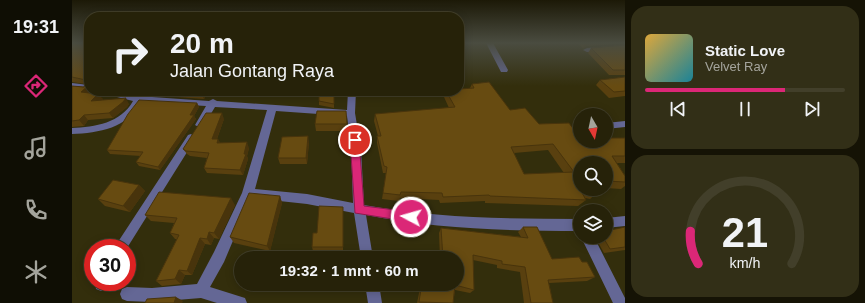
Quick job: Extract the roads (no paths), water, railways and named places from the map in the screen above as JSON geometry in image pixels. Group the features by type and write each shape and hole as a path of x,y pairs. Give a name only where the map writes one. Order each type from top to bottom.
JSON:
{"street":[{"path":"497,57 504,70"},
{"path":"72,86 84,87"},
{"path":"125,96 138,99 213,102 272,108 351,113"},
{"path":"352,96 351,113 356,149 358,210 366,251"},
{"path":"72,132 92,129 118,121 129,114 138,99"},
{"path":"126,239 213,102"},
{"path":"201,291 219,257 248,193 272,108"},
{"path":"613,125 625,124"},
{"path":"248,193 307,200 358,210 436,220 529,225 573,225"},
{"path":"613,222 625,221"},
{"path":"590,244 620,303"},
{"path":"127,294 152,295 201,291 240,303"},
{"path":"373,291 376,303"}]}
